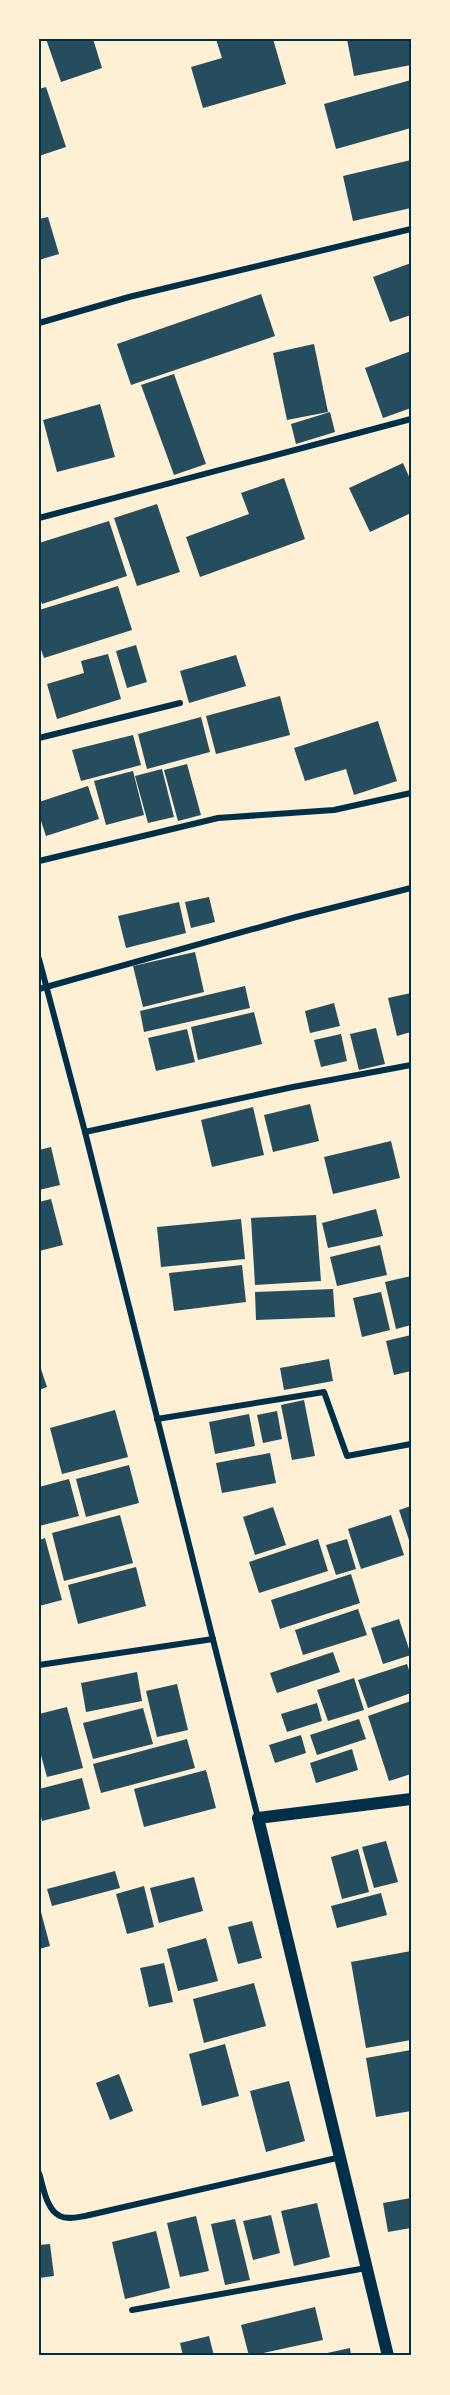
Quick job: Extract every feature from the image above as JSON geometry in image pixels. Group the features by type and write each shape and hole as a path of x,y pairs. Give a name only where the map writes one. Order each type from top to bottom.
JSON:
{"main road":[{"path":"388,2356 258,1818 411,1799"}],"street":[{"path":"39,322 140,294 411,229"},
{"path":"39,518 411,419"},
{"path":"39,738 180,703"},
{"path":"39,861 218,818 334,810 411,793"},
{"path":"39,989 296,917 411,888"},
{"path":"39,959 85,1132 258,1818"},
{"path":"85,1132 293,1087 411,1065"},
{"path":"158,1419 324,1392 347,1456 411,1444"},
{"path":"39,1665 213,1639"},
{"path":"39,2172 53,2211 61,2217 69,2218 341,2157"},
{"path":"132,2310 367,2268"}],"building":[{"path":"46,39 93,39 102,68 61,82"},
{"path":"216,39 273,39 286,84 203,108 191,67 222,58"},
{"path":"347,39 409,39 411,65 354,76"},
{"path":"411,80 411,128 336,149 324,104"},
{"path":"46,87 66,147 39,156 39,89"},
{"path":"411,160 411,208 353,221 343,176"},
{"path":"48,217 59,254 39,260 39,219"},
{"path":"411,263 411,315 390,322 373,277"},
{"path":"261,294 275,336 131,385 117,344"},
{"path":"314,344 328,412 287,420 273,353"},
{"path":"411,351 411,408 383,418 365,368"},
{"path":"174,374 206,464 174,475 141,385"},
{"path":"100,404 115,457 57,472 43,420"},
{"path":"330,412 335,432 296,444 291,424"},
{"path":"403,463 411,481 411,513 370,532 349,488"},
{"path":"284,478 305,539 200,577 186,537 249,514 241,493"},
{"path":"157,504 180,572 137,586 114,518"},
{"path":"109,521 127,576 42,604 39,595 39,543"},
{"path":"118,586 132,630 44,658 39,644 39,610"},
{"path":"136,645 147,682 127,688 116,651"},
{"path":"108,654 121,699 57,719 47,684 84,673 81,661"},
{"path":"236,655 246,686 189,703 180,671"},
{"path":"280,696 290,735 216,754 206,716"},
{"path":"201,717 210,752 147,769 138,734"},
{"path":"378,721 397,781 354,795 346,769 305,781 294,748"},
{"path":"133,735 141,765 81,781 72,750"},
{"path":"187,764 201,815 178,821 164,770"},
{"path":"162,769 174,817 148,823 135,776"},
{"path":"133,771 144,815 106,825 94,781"},
{"path":"88,786 99,819 46,836 39,815 39,802"},
{"path":"209,897 215,922 191,928 185,902"},
{"path":"179,902 186,933 126,948 118,916"},
{"path":"195,952 204,992 143,1007 133,966"},
{"path":"245,986 250,1008 144,1032 140,1011"},
{"path":"411,993 411,1032 397,1036 388,998"},
{"path":"334,1003 340,1026 310,1033 305,1011"},
{"path":"254,1012 262,1044 198,1060 191,1027"},
{"path":"376,1028 385,1064 359,1070 350,1034"},
{"path":"187,1029 195,1062 156,1071 148,1038"},
{"path":"341,1034 347,1061 321,1067 314,1040"},
{"path":"310,1104 319,1141 273,1152 264,1115"},
{"path":"253,1107 264,1155 212,1167 201,1120"},
{"path":"391,1141 400,1178 333,1194 324,1157"},
{"path":"51,1147 60,1185 39,1190 39,1150"},
{"path":"51,1199 63,1245 39,1251 39,1202"},
{"path":"376,1209 383,1236 328,1248 322,1223"},
{"path":"316,1215 321,1281 255,1285 251,1218"},
{"path":"241,1219 245,1259 161,1267 157,1227"},
{"path":"380,1245 387,1275 337,1286 330,1257"},
{"path":"242,1265 246,1302 174,1311 169,1273"},
{"path":"411,1276 411,1325 396,1329 385,1282"},
{"path":"333,1289 335,1317 256,1320 255,1292"},
{"path":"381,1292 390,1330 362,1337 353,1298"},
{"path":"411,1335 411,1371 394,1375 386,1341"},
{"path":"329,1359 333,1381 284,1390 280,1368"},
{"path":"39,1363 47,1387 39,1390"},
{"path":"304,1400 315,1456 292,1460 281,1405"},
{"path":"115,1410 128,1457 62,1474 50,1428"},
{"path":"277,1411 282,1439 263,1443 257,1415"},
{"path":"249,1414 255,1446 215,1454 209,1422"},
{"path":"270,1453 276,1483 222,1493 216,1463"},
{"path":"129,1465 139,1503 86,1517 76,1479"},
{"path":"69,1479 79,1516 39,1526 39,1487"},
{"path":"411,1506 411,1546 399,1510"},
{"path":"273,1507 286,1545 255,1555 243,1517"},
{"path":"120,1515 133,1563 64,1581 52,1533"},
{"path":"391,1515 404,1555 361,1569 348,1529"},
{"path":"45,1538 62,1600 39,1606 39,1540"},
{"path":"318,1539 328,1571 259,1593 249,1562"},
{"path":"347,1539 356,1569 336,1575 326,1545"},
{"path":"136,1567 146,1606 78,1624 68,1585"},
{"path":"351,1574 360,1603 280,1629 271,1600"},
{"path":"358,1609 367,1635 303,1655 295,1630"},
{"path":"399,1619 411,1655 383,1664 371,1628"},
{"path":"333,1652 340,1672 277,1693 270,1673"},
{"path":"407,1664 411,1676 411,1693 368,1708 358,1680"},
{"path":"137,1672 142,1701 86,1712 81,1683"},
{"path":"354,1678 364,1710 328,1721 317,1690"},
{"path":"177,1684 188,1730 157,1737 146,1691"},
{"path":"411,1701 411,1774 389,1781 368,1716"},
{"path":"317,1703 322,1721 287,1732 281,1714"},
{"path":"67,1707 83,1768 47,1777 39,1748 39,1714"},
{"path":"143,1708 153,1744 93,1759 83,1723"},
{"path":"359,1719 366,1739 317,1755 310,1735"},
{"path":"301,1735 306,1753 275,1763 269,1745"},
{"path":"187,1739 195,1768 101,1793 93,1764"},
{"path":"352,1749 358,1770 316,1783 310,1763"},
{"path":"206,1770 216,1808 144,1827 134,1789"},
{"path":"82,1778 90,1809 42,1821 39,1809 39,1789"},
{"path":"386,1841 398,1882 374,1888 362,1847"},
{"path":"358,1849 369,1892 342,1899 331,1857"},
{"path":"115,1871 120,1888 52,1906 47,1889"},
{"path":"194,1877 203,1911 159,1923 150,1888"},
{"path":"144,1886 154,1927 127,1934 116,1894"},
{"path":"381,1893 387,1915 337,1928 331,1906"},
{"path":"39,1912 41,1912 50,1946 39,1949"},
{"path":"252,1921 262,1958 238,1964 228,1927"},
{"path":"206,1938 218,1981 178,1991 167,1949"},
{"path":"411,1951 411,2040 366,2048 351,1962"},
{"path":"164,1963 173,2002 149,2007 140,1968"},
{"path":"254,1983 266,2026 204,2043 193,1999"},
{"path":"225,2044 239,2096 202,2106 189,2054"},
{"path":"411,2050 411,2111 376,2117 366,2058"},
{"path":"119,2074 133,2111 110,2120 96,2083"},
{"path":"289,2081 305,2141 266,2152 250,2091"},
{"path":"411,2198 411,2228 388,2232 383,2203"},
{"path":"317,2203 330,2257 294,2266 281,2211"},
{"path":"271,2215 280,2253 253,2260 243,2221"},
{"path":"196,2216 209,2271 180,2277 167,2223"},
{"path":"235,2219 250,2280 225,2285 211,2224"},
{"path":"156,2231 170,2288 125,2299 112,2242"},
{"path":"50,2244 54,2276 39,2278 39,2245"},
{"path":"315,2307 323,2340 249,2356 241,2325"},
{"path":"209,2336 214,2356 183,2356 180,2343"},
{"path":"350,2348 351,2356 318,2356 318,2355"}]}
